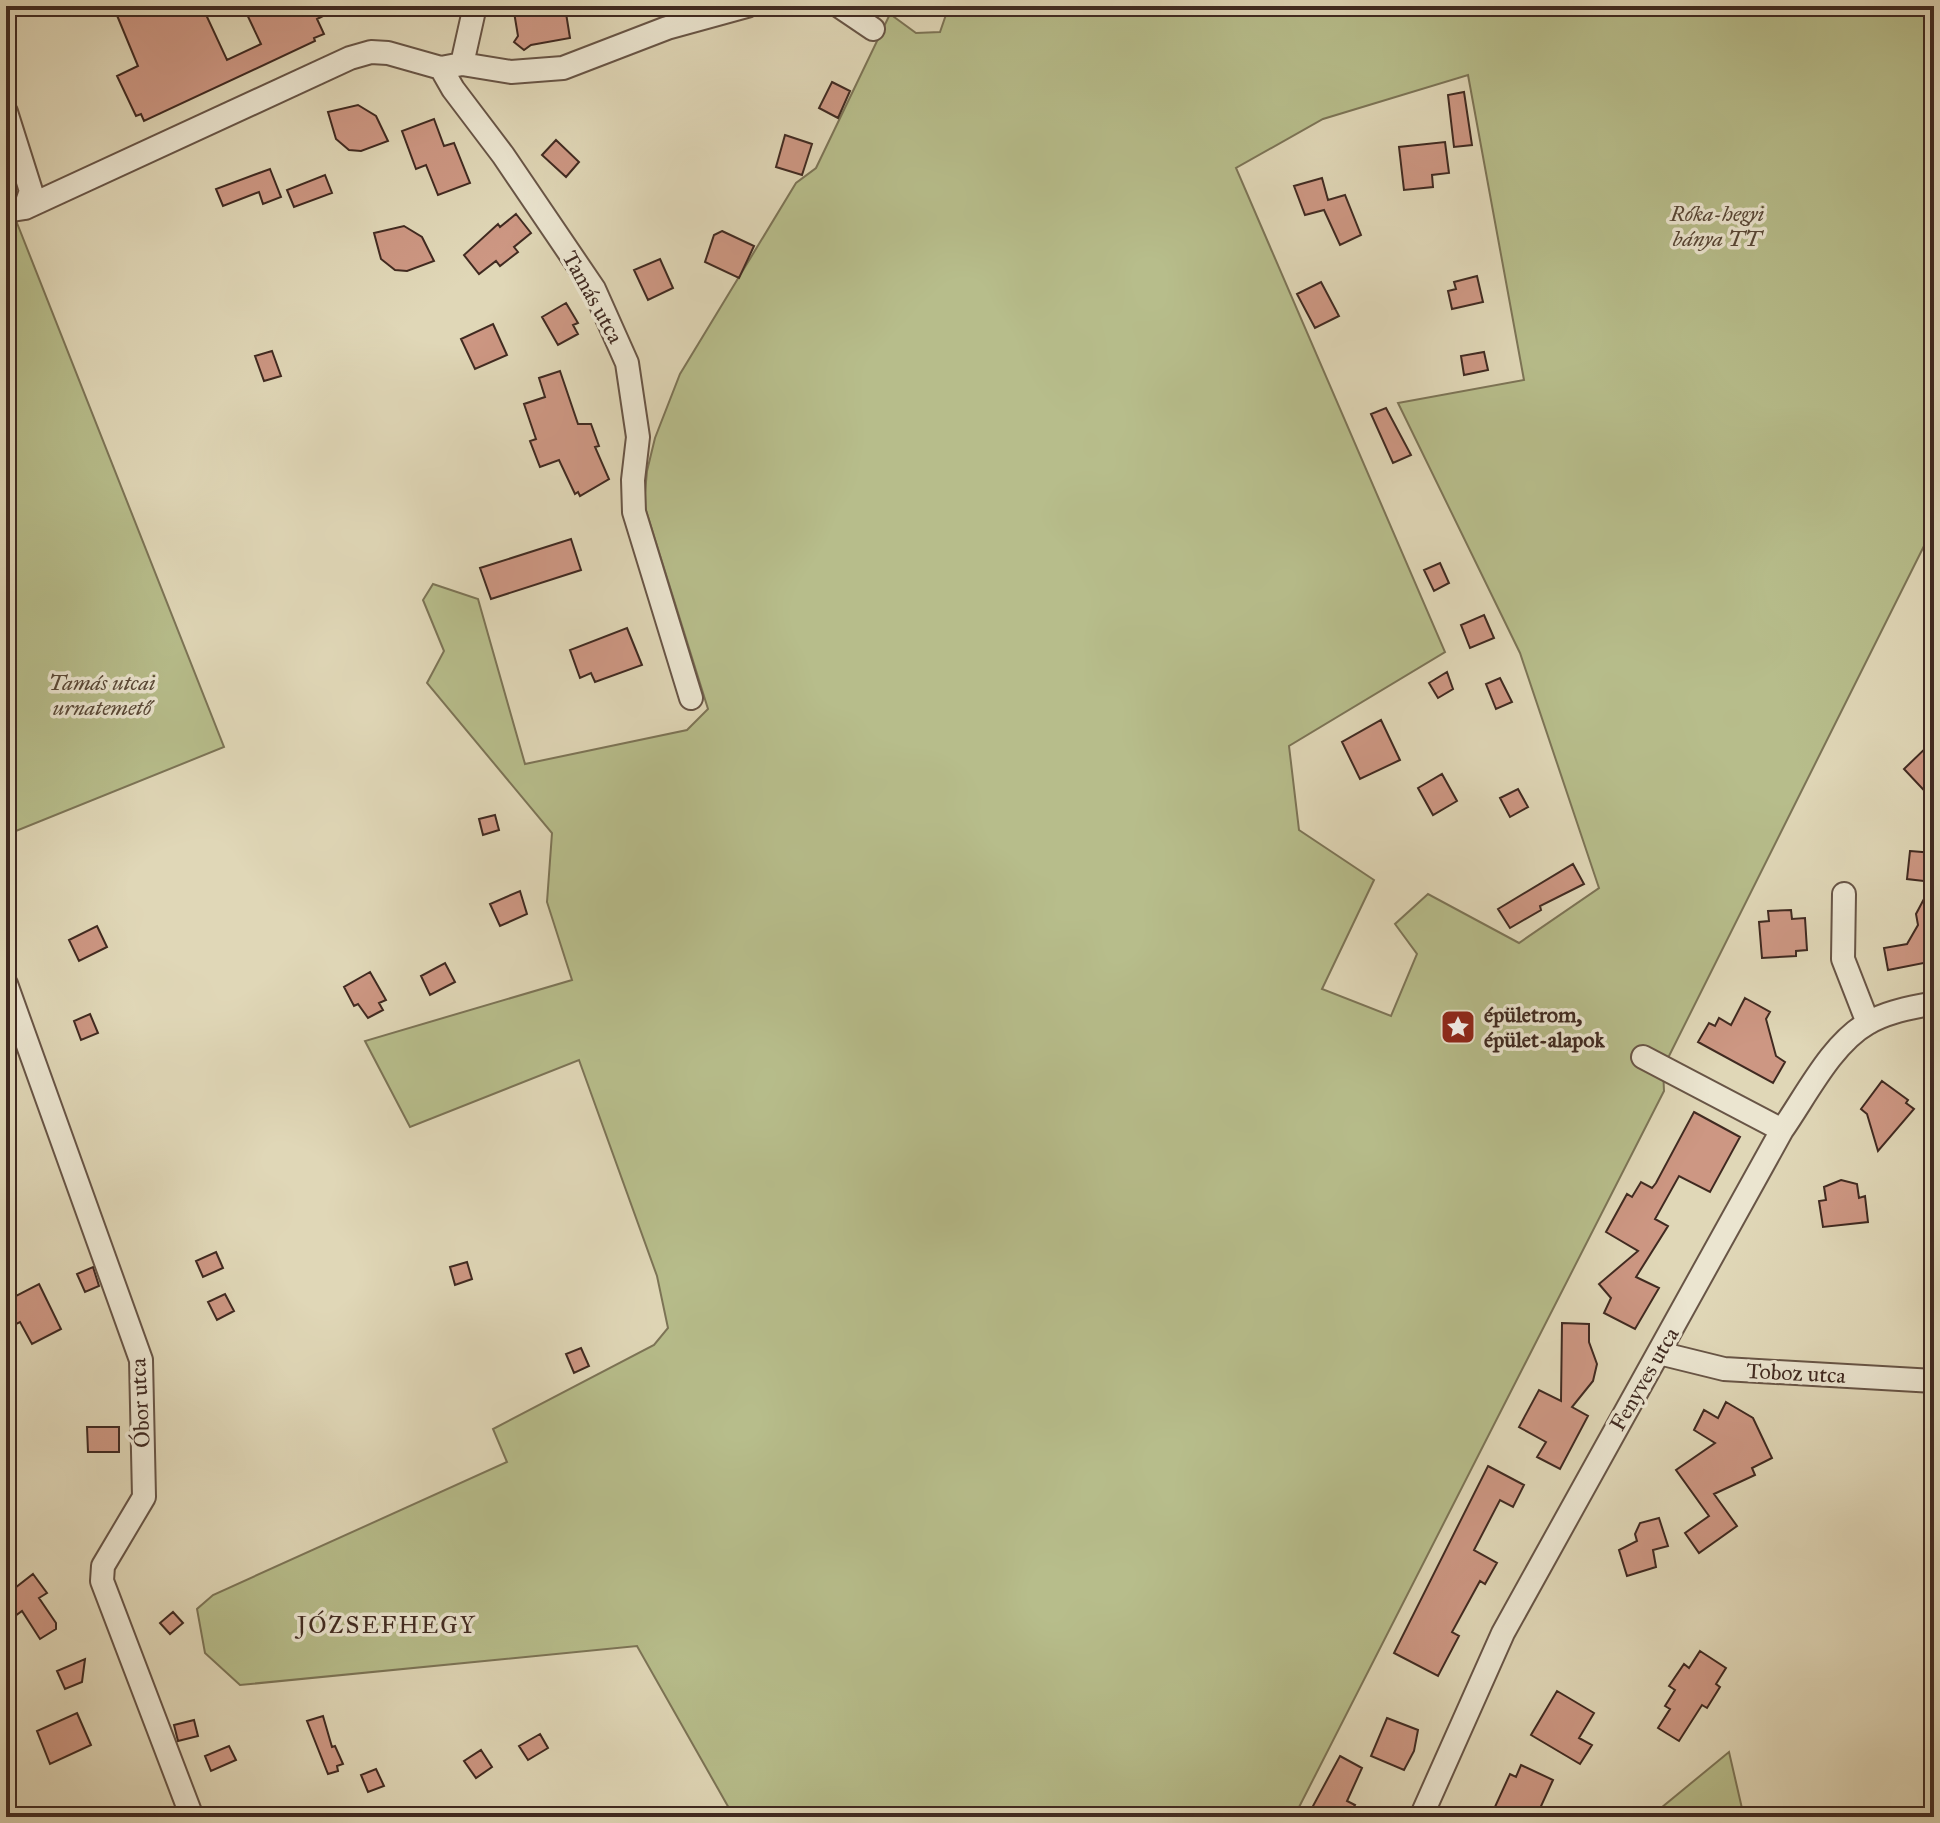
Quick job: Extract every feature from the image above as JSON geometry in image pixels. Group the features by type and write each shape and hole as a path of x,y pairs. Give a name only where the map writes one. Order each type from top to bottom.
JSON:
{"street":[{"path":"452,66 475,6"},
{"path":"16,209 350,58 371,52 452,66 511,72 563,68 667,28 747,6"},
{"path":"839,6 873,29"},
{"name":"Tamás utca","path":"452,66 594,289 627,363 638,437 633,480 634,512 691,698"},
{"path":"6,112 31,191 16,209"},
{"path":"1844,894 1843,959 1868,1023"},
{"name":"Óbor utca","path":"6,984 141,1360 144,1497 103,1566 102,1581 192,1817"},
{"name":"Fenyves utca","path":"1421,1817 1503,1633 1782,1130 1835,1054 1868,1023 1895,1011 1934,1003"},
{"path":"1643,1057 1782,1130"},
{"name":"Toboz utca","path":"1659,1353 1724,1369 1934,1381"}],"green space":[{"name":"Róka-hegyi bánya TT","path":"949,6 1934,6 1934,526 1663,1068 1664,1091 1294,1817 734,1817 637,1646 240,1685 205,1653 197,1609 213,1595 507,1462 493,1429 654,1345 668,1328 657,1276 579,1060 410,1127 365,1041 572,980 547,902 552,833 427,683 444,651 423,600 433,584 478,599 525,764 687,730 708,709 644,504 647,471 655,438 680,374 796,183 816,168 890,14 916,33 940,32","holes":["1468,75 1524,380 1398,403 1520,653 1599,888 1519,943 1428,894 1395,924 1417,954 1391,1016 1322,989 1374,880 1299,830 1289,746 1445,652 1236,168 1323,119"]},
{"name":"Tamás utcai urnatemető","path":"17,223 224,747 6,835 6,226"},
{"path":"1729,1752 1744,1817 1650,1817"}],"building":[{"path":"133,6 202,6 227,60 261,44 243,6 343,6 317,19 324,34 314,38 315,41 144,121 141,114 136,116 117,76 138,66 116,13"},
{"path":"565,7 570,38 531,45 524,50 514,42 518,36 514,12 532,8 534,15"},
{"path":"832,82 850,91 838,118 819,108"},
{"path":"1464,92 1472,145 1454,147 1448,95"},
{"path":"358,105 376,116 388,141 361,151 349,150 336,139 328,112"},
{"path":"434,119 444,146 454,143 470,183 438,195 426,165 416,169 402,131"},
{"path":"785,135 812,144 802,175 776,167"},
{"path":"556,140 579,162 566,177 542,155"},
{"path":"1445,142 1449,173 1432,175 1433,187 1404,190 1399,147"},
{"path":"270,169 281,197 263,204 259,192 223,206 216,189"},
{"path":"325,175 332,193 294,207 287,190"},
{"path":"1322,178 1328,200 1345,195 1361,235 1340,245 1324,210 1305,215 1294,186"},
{"path":"516,214 531,233 514,247 518,252 500,266 496,261 479,274 464,255 498,224 500,227"},
{"path":"404,226 422,237 434,261 407,271 395,270 381,259 374,233"},
{"path":"722,231 754,246 739,278 705,262 714,235"},
{"path":"660,259 673,288 648,300 634,270"},
{"path":"1477,276 1483,302 1452,309 1448,291 1456,289 1454,282"},
{"path":"1321,282 1339,316 1315,328 1297,294"},
{"path":"566,303 578,323 573,325 578,334 558,345 542,317"},
{"path":"493,324 507,355 475,369 461,339"},
{"path":"272,351 281,376 264,381 255,356"},
{"path":"1484,352 1488,370 1464,375 1461,356"},
{"path":"560,371 578,424 591,424 599,446 595,447 609,479 580,496 578,492 575,494 559,460 540,467 530,441 536,439 524,404 545,397 539,378"},
{"path":"1386,408 1411,455 1393,463 1371,414"},
{"path":"571,539 581,570 491,599 480,568"},
{"path":"1440,563 1449,583 1434,591 1424,570"},
{"path":"1484,615 1494,638 1470,648 1461,625"},
{"path":"627,628 642,665 595,682 591,673 580,678 570,650"},
{"path":"1447,672 1453,689 1438,698 1429,683"},
{"path":"1500,678 1512,702 1496,709 1486,684"},
{"path":"1381,720 1400,760 1360,779 1342,742"},
{"path":"1934,740 1934,801 1904,769"},
{"path":"1442,774 1457,801 1433,815 1418,788"},
{"path":"1518,789 1528,807 1510,817 1500,798"},
{"path":"495,815 499,830 483,835 479,819"},
{"path":"1910,851 1934,853 1934,961 1888,970 1884,948 1907,944 1918,925 1916,914 1933,882 1907,879"},
{"path":"1573,864 1584,884 1540,906 1541,910 1510,928 1498,909"},
{"path":"520,891 527,914 500,926 490,904"},
{"path":"1791,910 1792,919 1805,918 1807,950 1796,951 1796,956 1762,958 1759,922 1769,921 1768,911"},
{"path":"97,926 107,947 79,961 69,940"},
{"path":"445,963 455,982 430,995 421,976"},
{"path":"370,972 386,1000 379,1003 383,1010 368,1018 358,1004 354,1006 344,987"},
{"path":"1745,998 1770,1012 1766,1019 1776,1056 1785,1062 1773,1083 1698,1042 1709,1023 1715,1026 1719,1018 1731,1025"},
{"path":"90,1014 98,1033 81,1040 74,1021"},
{"path":"1882,1081 1908,1100 1906,1103 1914,1109 1878,1151 1867,1114 1861,1109"},
{"path":"1694,1112 1740,1137 1710,1192 1679,1176 1655,1219 1668,1226 1636,1277 1659,1288 1635,1329 1604,1313 1611,1298 1599,1284 1638,1251 1606,1232 1627,1194 1632,1197 1641,1182 1652,1188 1656,1183"},
{"path":"1841,1180 1857,1184 1859,1198 1865,1196 1868,1222 1823,1227 1819,1201 1826,1200 1824,1187"},
{"path":"216,1252 223,1268 203,1277 196,1261"},
{"path":"467,1262 472,1279 455,1285 450,1267"},
{"path":"93,1267 99,1286 85,1292 77,1274"},
{"path":"39,1284 61,1329 32,1344 20,1322 6,1329 6,1301"},
{"path":"225,1294 234,1311 217,1320 208,1302"},
{"path":"1562,1323 1589,1324 1589,1342 1597,1364 1593,1381 1572,1407 1588,1416 1560,1469 1537,1457 1546,1442 1519,1427 1539,1390 1561,1401"},
{"path":"581,1348 589,1366 574,1373 566,1354"},
{"path":"1726,1402 1753,1418 1772,1458 1752,1468 1755,1475 1714,1494 1737,1526 1699,1553 1685,1533 1709,1516 1676,1470 1715,1443 1694,1430 1704,1410 1718,1418"},
{"path":"87,1427 119,1427 119,1452 88,1452"},
{"path":"1488,1466 1524,1485 1513,1507 1500,1500 1474,1550 1497,1563 1485,1584 1480,1581 1452,1632 1459,1636 1438,1676 1394,1653"},
{"path":"1659,1518 1668,1546 1653,1550 1656,1567 1627,1576 1619,1550 1637,1541 1635,1534 1640,1523"},
{"path":"33,1574 47,1593 39,1598 56,1623 56,1629 40,1639 22,1611 15,1616 6,1603 6,1595"},
{"path":"173,1612 183,1623 170,1634 160,1623"},
{"path":"1700,1651 1726,1668 1716,1684 1720,1687 1707,1708 1702,1705 1679,1741 1658,1728 1670,1709 1665,1706 1675,1690 1669,1686 1684,1664 1689,1668"},
{"path":"85,1659 82,1682 65,1689 57,1671"},
{"path":"1557,1691 1594,1713 1579,1738 1592,1745 1580,1764 1531,1735"},
{"path":"77,1713 91,1745 50,1764 37,1731"},
{"path":"323,1716 332,1747 335,1746 343,1764 337,1766 338,1771 328,1774 307,1721"},
{"path":"1387,1718 1418,1730 1414,1751 1404,1770 1371,1756"},
{"path":"194,1720 198,1736 178,1741 174,1725"},
{"path":"540,1734 548,1748 528,1760 519,1746"},
{"path":"229,1746 236,1760 211,1771 205,1756"},
{"path":"481,1750 492,1767 476,1778 464,1761"},
{"path":"1340,1756 1362,1768 1347,1801 1355,1805 1348,1817 1333,1817 1313,1806"},
{"path":"1521,1765 1553,1780 1537,1815 1529,1811 1526,1817 1510,1817 1494,1809 1510,1774 1516,1777"},
{"path":"376,1769 384,1786 368,1792 361,1775"}],"place":[{"name":"épületrom, épület-alapok","path":"1458,1027"}],"district":[{"name":"JÓZSEFHEGY","path":"387,1625"}]}
